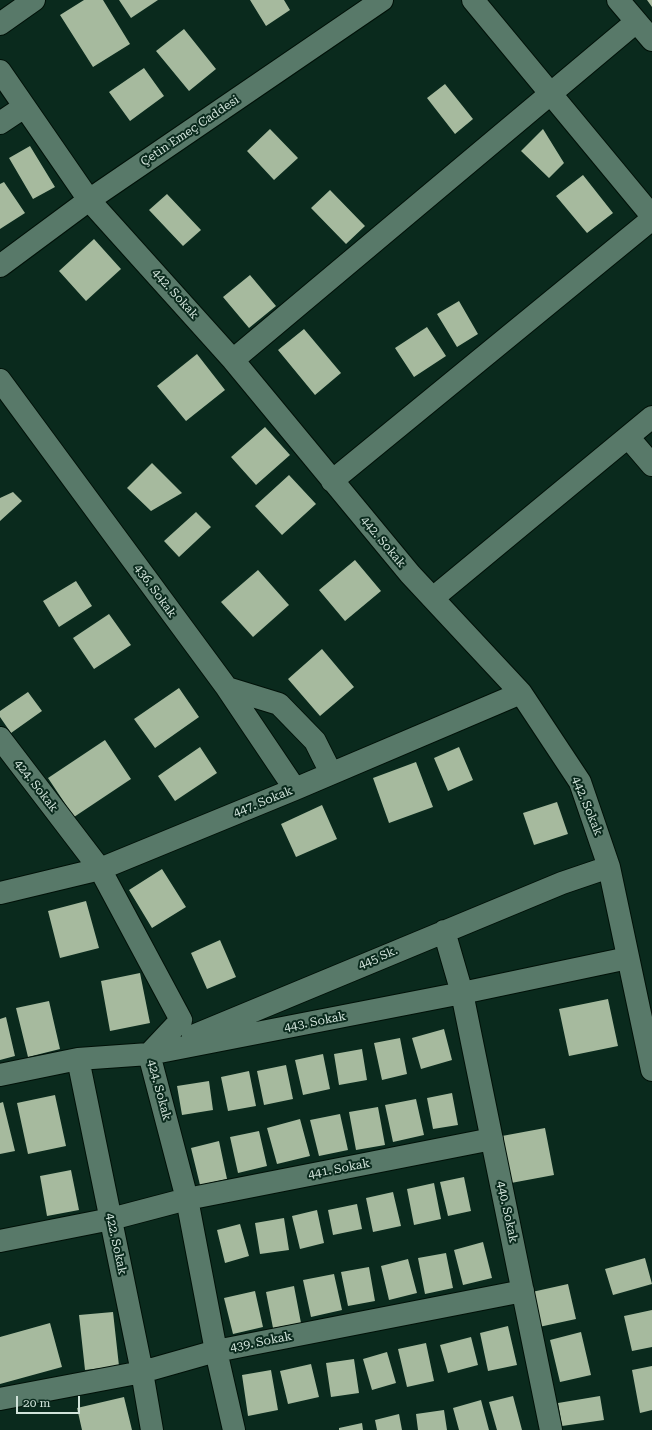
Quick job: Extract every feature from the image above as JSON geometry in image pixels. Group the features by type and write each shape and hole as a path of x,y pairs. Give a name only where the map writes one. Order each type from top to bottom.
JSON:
{"street":[{"path":"0,24 34,0"},
{"name":"Çetin Emeç Caddesi","path":"0,266 90,200 382,0"},
{"path":"473,0 652,216"},
{"path":"618,0 652,40"},
{"path":"234,360 636,22"},
{"name":"442. Sokak","path":"0,71 90,200 234,360 332,482 410,574 521,693 580,782 610,867 652,1070"},
{"path":"0,123 24,107"},
{"path":"332,482 652,219"},
{"name":"436. Sokak","path":"0,380 227,688 295,789"},
{"path":"433,598 652,417"},
{"path":"628,437 652,465"},
{"path":"227,688 279,704 315,741 331,773"},
{"name":"447. Sokak","path":"0,893 100,869 295,789 521,693"},
{"name":"424. Sokak","path":"1,740 100,869 181,1020 149,1054 187,1199 216,1351 234,1430"},
{"name":"445 Sk.","path":"149,1054 562,883 610,867"},
{"name":"440. Sokak","path":"444,931 462,993 551,1430"},
{"name":"443. Sokak","path":"0,1075 78,1059 149,1054 462,993 628,958"},
{"name":"422. Sokak","path":"78,1059 142,1372 152,1430"},
{"name":"441. Sokak","path":"111,1218 187,1199 492,1139"},
{"path":"0,1241 111,1218"},
{"name":"439. Sokak","path":"0,1399 142,1372 216,1351 523,1291"}],"building":[{"path":"84,0 103,0 130,44 93,67 60,15"},
{"path":"119,0 158,0 131,18"},
{"path":"250,0 284,0 290,10 266,26"},
{"path":"647,0 652,0 652,7"},
{"path":"184,29 216,69 189,91 156,51"},
{"path":"144,68 164,96 130,121 109,92"},
{"path":"445,84 473,119 455,134 427,98"},
{"path":"270,129 298,158 274,180 247,151"},
{"path":"543,129 564,163 549,178 521,151"},
{"path":"30,146 55,187 33,199 9,158"},
{"path":"583,175 613,213 587,233 556,196"},
{"path":"4,182 25,213 0,229 0,184"},
{"path":"330,190 365,226 346,244 311,208"},
{"path":"167,194 201,230 183,246 149,210"},
{"path":"94,239 121,269 86,301 59,271"},
{"path":"250,275 276,306 249,328 223,297"},
{"path":"459,301 478,334 457,347 437,314"},
{"path":"427,327 446,356 414,377 395,348"},
{"path":"304,329 341,373 315,395 278,350"},
{"path":"197,354 225,390 186,421 157,386"},
{"path":"265,427 290,455 256,485 231,457"},
{"path":"152,463 182,493 151,511 127,488"},
{"path":"289,475 316,504 282,535 255,506"},
{"path":"13,492 22,501 0,521 0,498"},
{"path":"196,512 211,527 179,557 164,541"},
{"path":"355,560 381,591 345,621 319,590"},
{"path":"258,570 289,605 253,637 221,602"},
{"path":"76,581 92,606 59,627 43,601"},
{"path":"109,614 131,645 94,669 73,638"},
{"path":"322,649 354,687 320,716 288,679"},
{"path":"179,688 199,717 155,748 134,719"},
{"path":"28,692 42,711 11,733 0,717 0,711"},
{"path":"105,740 131,779 74,817 48,778"},
{"path":"200,747 217,773 175,801 158,776"},
{"path":"459,747 473,780 448,791 434,758"},
{"path":"416,762 433,807 389,823 373,778"},
{"path":"557,802 568,834 534,845 523,813"},
{"path":"322,805 337,839 296,857 281,824"},
{"path":"162,869 186,907 152,928 129,890"},
{"path":"86,901 99,948 60,958 48,911"},
{"path":"220,940 236,977 207,989 191,953"},
{"path":"140,973 150,1023 110,1031 101,981"},
{"path":"608,999 618,1046 569,1056 559,1009"},
{"path":"49,1001 60,1049 28,1057 16,1008"},
{"path":"6,1017 15,1056 0,1060 0,1019"},
{"path":"444,1029 452,1060 421,1069 412,1038"},
{"path":"400,1038 407,1074 382,1080 374,1043"},
{"path":"362,1049 367,1080 339,1085 334,1054"},
{"path":"323,1054 330,1089 303,1095 295,1060"},
{"path":"286,1065 293,1099 264,1105 257,1071"},
{"path":"249,1071 256,1106 228,1111 221,1077"},
{"path":"209,1081 213,1110 182,1115 177,1086"},
{"path":"452,1093 458,1125 433,1129 427,1098"},
{"path":"55,1095 66,1146 28,1154 17,1103"},
{"path":"416,1099 424,1135 393,1142 385,1105"},
{"path":"3,1102 15,1151 0,1154 0,1103"},
{"path":"378,1107 385,1145 356,1150 349,1112"},
{"path":"340,1114 348,1150 319,1156 310,1120"},
{"path":"300,1119 310,1156 277,1164 267,1128"},
{"path":"545,1128 554,1175 511,1183 502,1136"},
{"path":"259,1131 267,1166 238,1173 230,1137"},
{"path":"219,1141 227,1179 200,1185 191,1148"},
{"path":"71,1170 79,1210 47,1216 40,1176"},
{"path":"464,1177 471,1211 448,1216 440,1182"},
{"path":"434,1183 441,1219 414,1225 407,1189"},
{"path":"393,1192 401,1226 373,1232 366,1198"},
{"path":"357,1204 362,1229 333,1235 328,1210"},
{"path":"317,1210 324,1243 300,1249 292,1216"},
{"path":"284,1218 289,1250 260,1254 255,1223"},
{"path":"240,1224 249,1256 225,1263 217,1230"},
{"path":"483,1242 492,1278 463,1285 454,1250"},
{"path":"446,1253 453,1288 425,1294 418,1258"},
{"path":"645,1258 652,1284 613,1295 605,1269"},
{"path":"408,1259 417,1293 389,1300 381,1266"},
{"path":"369,1267 375,1301 348,1306 341,1272"},
{"path":"334,1274 342,1310 311,1317 303,1280"},
{"path":"568,1284 576,1319 539,1327 532,1292"},
{"path":"294,1286 301,1323 273,1328 266,1292"},
{"path":"255,1291 263,1327 233,1334 224,1298"},
{"path":"652,1310 652,1347 632,1351 624,1316"},
{"path":"113,1312 119,1366 85,1370 79,1315"},
{"path":"50,1323 62,1367 0,1384 0,1337"},
{"path":"508,1326 517,1365 488,1371 480,1333"},
{"path":"581,1332 591,1375 560,1382 550,1340"},
{"path":"471,1337 478,1365 448,1373 440,1345"},
{"path":"426,1343 434,1381 407,1387 398,1349"},
{"path":"387,1352 396,1383 372,1390 363,1359"},
{"path":"354,1359 359,1393 331,1397 326,1363"},
{"path":"311,1364 319,1397 288,1404 280,1371"},
{"path":"652,1366 652,1410 640,1413 632,1370"},
{"path":"271,1370 278,1410 248,1416 242,1375"},
{"path":"513,1396 522,1430 497,1430 489,1402"},
{"path":"600,1396 604,1420 562,1426 558,1403"},
{"path":"124,1397 132,1430 82,1430 77,1408"},
{"path":"481,1400 489,1430 459,1430 453,1408"},
{"path":"444,1410 447,1430 418,1430 416,1414"},
{"path":"399,1414 402,1430 377,1430 375,1420"},
{"path":"362,1423 363,1430 339,1430 339,1428"}]}
